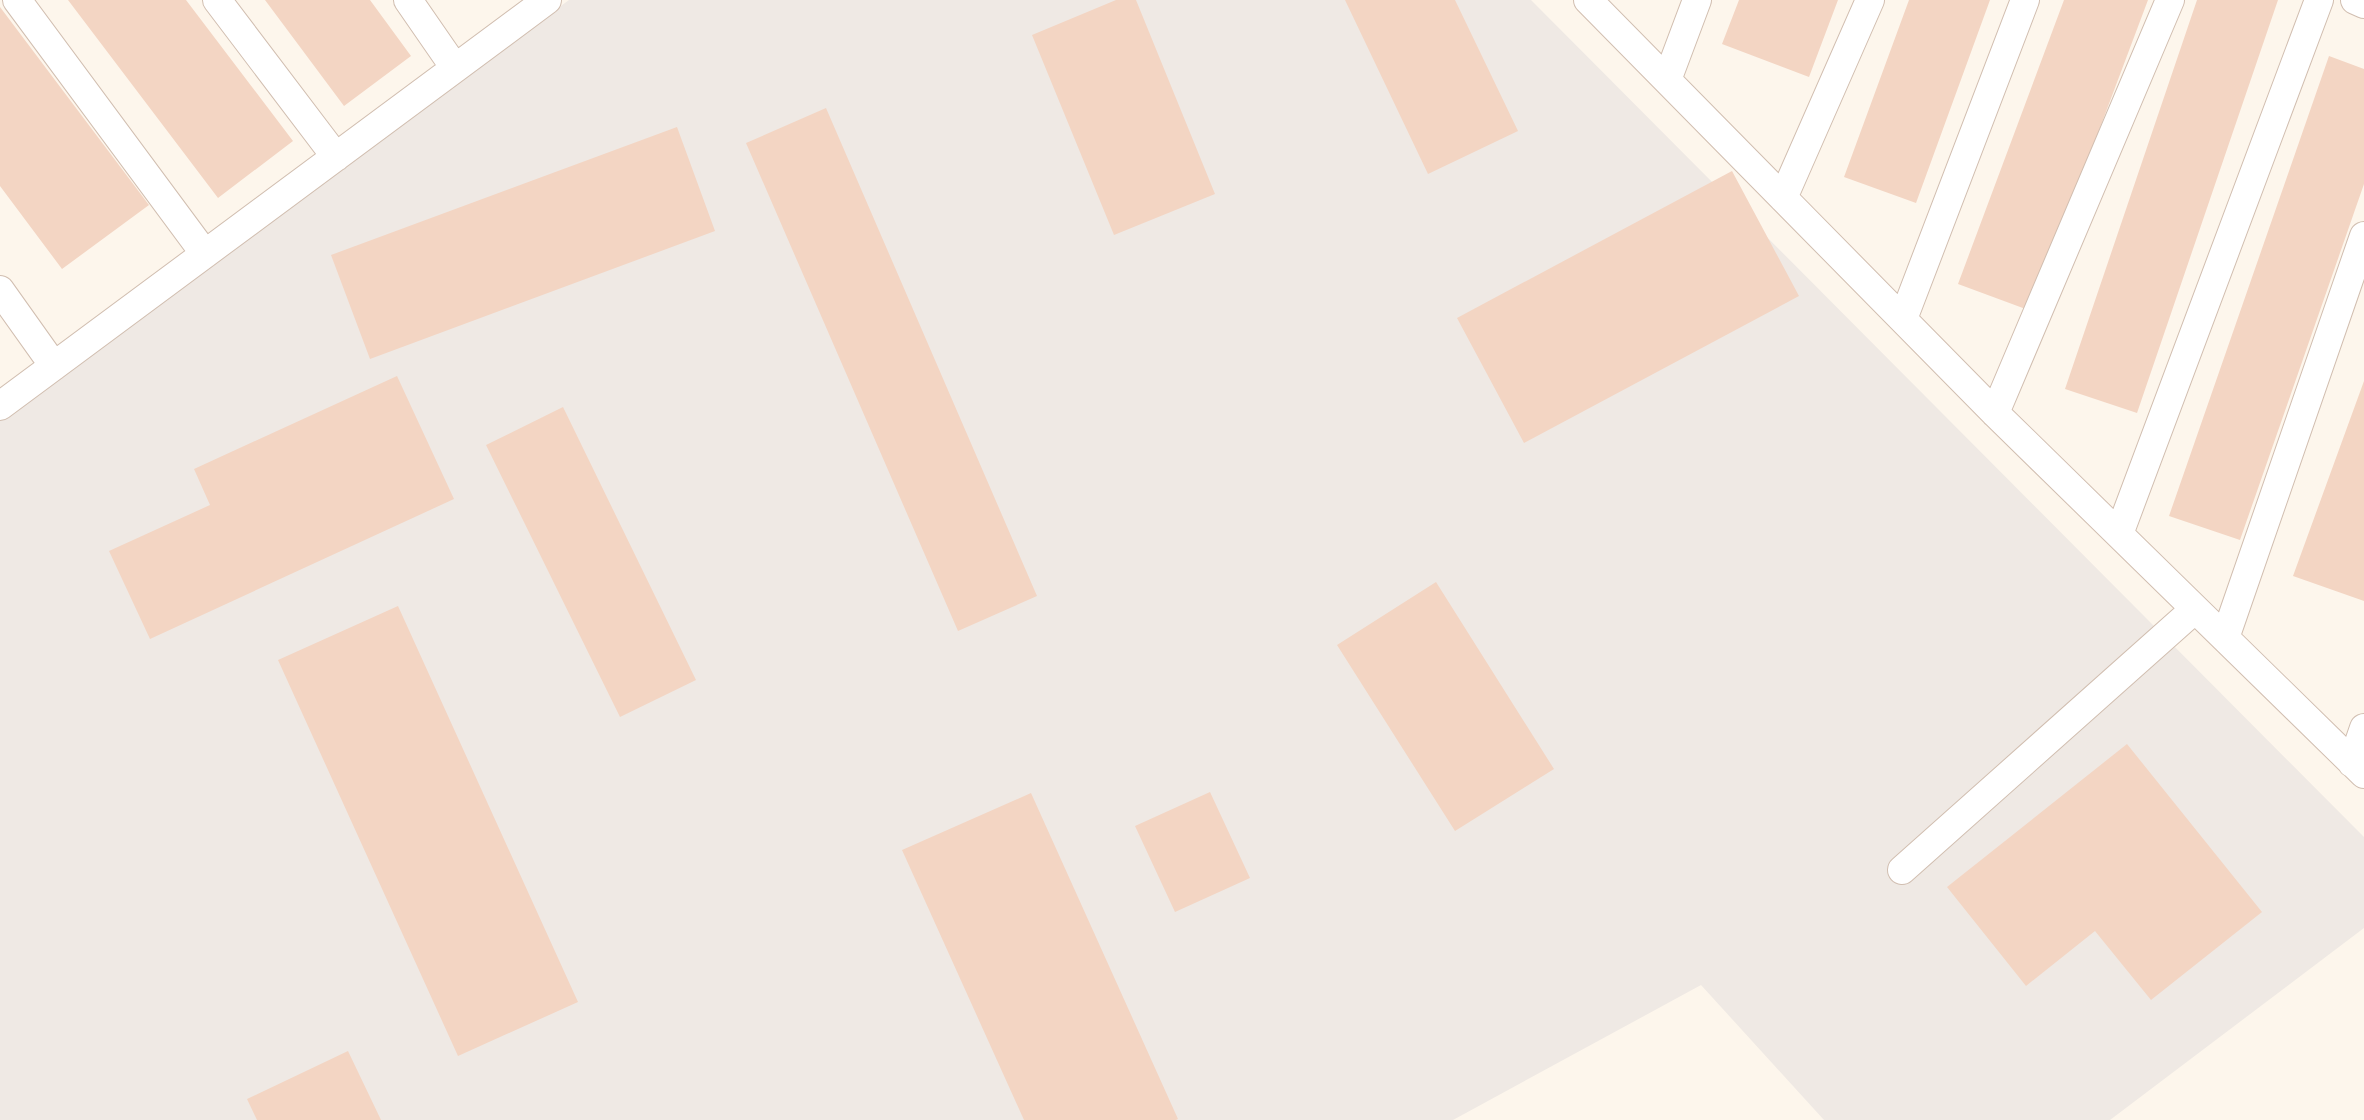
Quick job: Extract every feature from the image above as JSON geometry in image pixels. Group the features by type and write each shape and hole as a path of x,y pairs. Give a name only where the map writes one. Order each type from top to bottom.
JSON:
{"street":[{"path":"17,0 205,254"},
{"path":"217,0 336,157"},
{"path":"408,0 456,68"},
{"path":"0,406 548,0"},
{"path":"1588,0 1995,413 2358,769"},
{"path":"1667,80 1696,0"},
{"path":"1783,198 1870,0"},
{"path":"1903,319 2026,0"},
{"path":"1995,413 2170,0"},
{"path":"2120,534 2319,0"},
{"path":"2355,0 2364,4"},
{"path":"2225,638 2364,236"},
{"path":"0,290 54,366"},
{"path":"1902,870 2195,608"},
{"path":"2358,769 2364,728"}],"shaded area":[{"path":"569,0 1531,0 2364,837 2364,928 2110,1120 1824,1120 1701,985 1453,1120 0,1120 0,420"}],"building":[{"path":"68,0 186,0 293,141 218,198"},
{"path":"265,0 370,0 411,56 344,106"},
{"path":"1116,0 1136,0 1215,194 1114,235 1032,35"},
{"path":"1345,0 1455,0 1518,131 1428,174"},
{"path":"1739,0 1838,0 1809,77 1722,44"},
{"path":"1909,0 1990,0 1916,203 1844,177"},
{"path":"2064,0 2148,0 2031,311 1958,284"},
{"path":"2197,0 2278,0 2137,413 2065,389"},
{"path":"0,7 149,205 62,269 0,186"},
{"path":"2329,56 2364,69 2364,184 2240,540 2169,516"},
{"path":"826,108 1037,596 958,631 746,143"},
{"path":"677,127 715,231 370,359 331,255"},
{"path":"1732,171 1799,296 1524,443 1457,318"},
{"path":"397,376 454,499 150,639 109,551 210,505 194,469"},
{"path":"2364,381 2364,601 2293,576"},
{"path":"563,407 696,680 620,717 486,445"},
{"path":"1436,582 1554,769 1455,831 1337,645"},
{"path":"398,606 578,1002 458,1056 278,660"},
{"path":"2127,744 2262,912 2151,1000 2095,931 2026,986 1947,887"},
{"path":"1210,792 1250,878 1175,912 1135,826"},
{"path":"1031,793 1178,1119 1176,1120 1024,1120 902,850"},
{"path":"348,1051 381,1120 257,1120 247,1099"}]}
